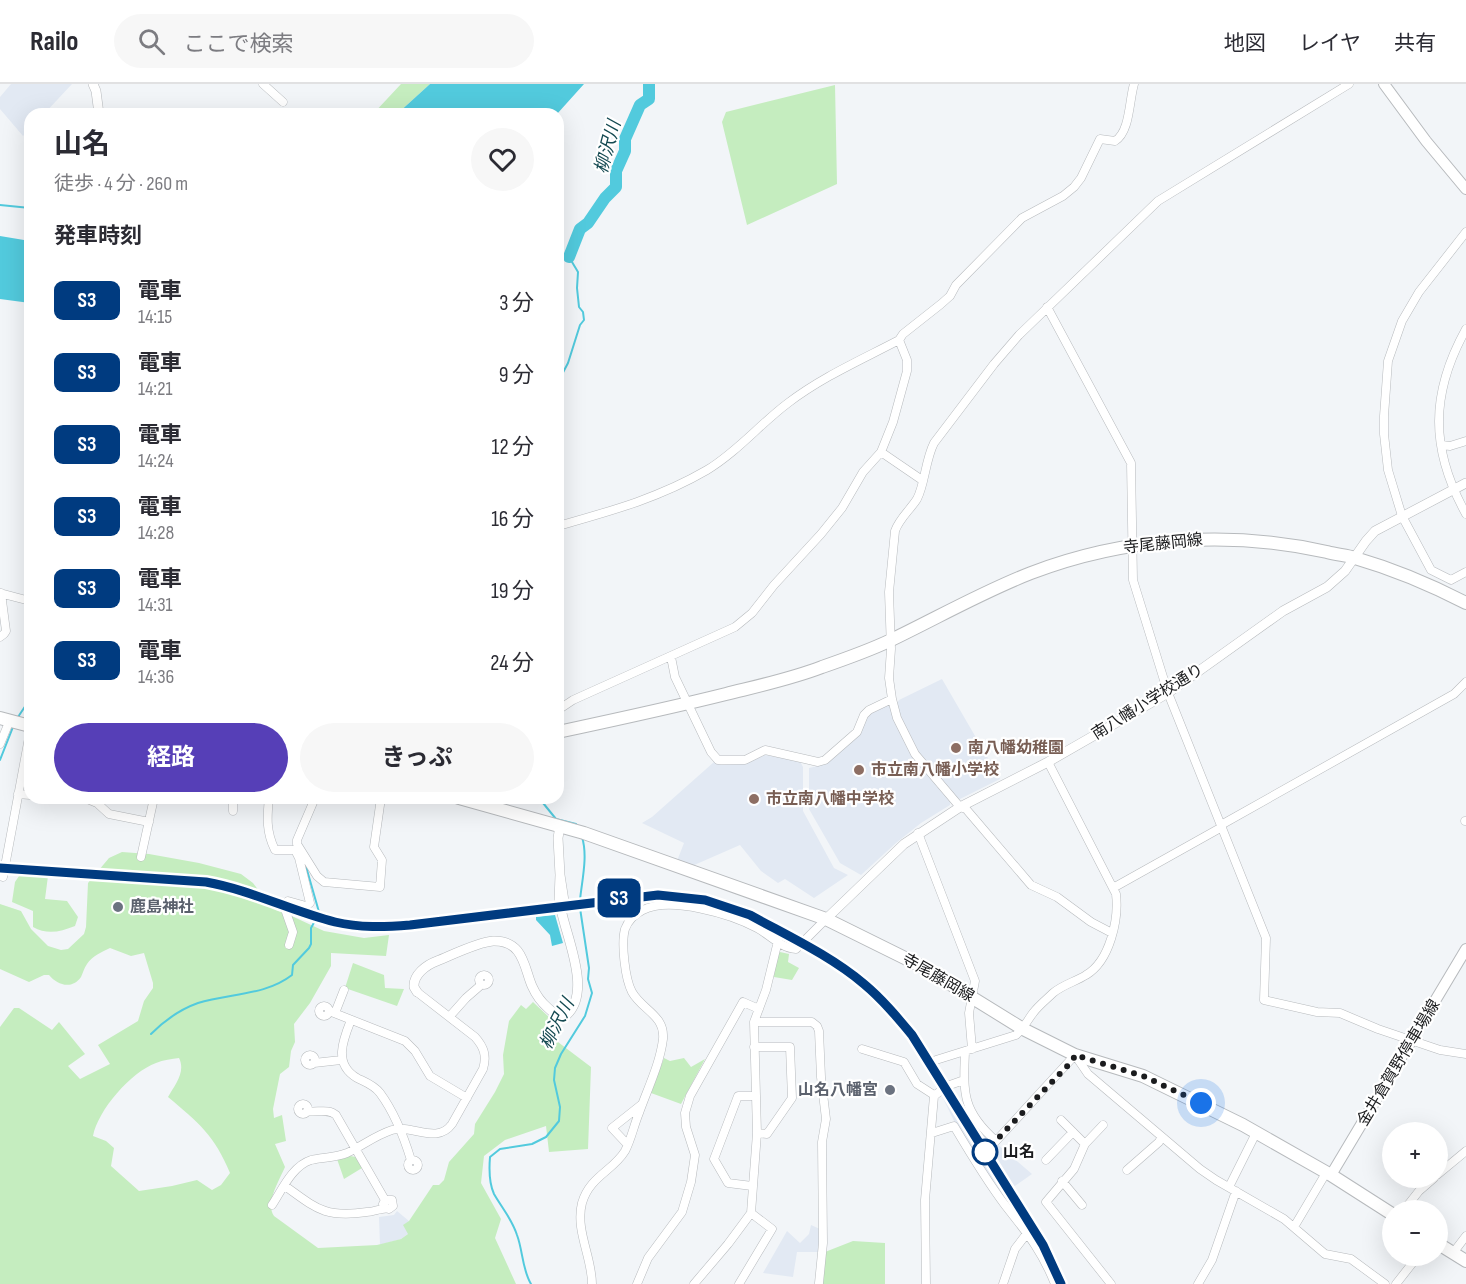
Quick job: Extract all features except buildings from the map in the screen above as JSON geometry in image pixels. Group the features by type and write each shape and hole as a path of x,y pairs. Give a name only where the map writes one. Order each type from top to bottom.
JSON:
{"main road":[{"path":"1384,84 1426,141 1466,189"},
{"name":"寺尾藤岡線","path":"564,731 778,682 891,640 1030,573 1066,560 1133,546 1177,540 1255,541 1301,546 1353,557 1398,573 1466,603"},
{"path":"5,719 24,724"},
{"name":"寺尾藤岡線","path":"497,804 580,831 826,919 921,966 1023,1029 1075,1055 1143,1076 1166,1086 1256,1133 1382,1208"},
{"name":"金井倉賀野停車場線","path":"1328,1174 1413,1040 1466,949"},
{"path":"1448,1249 1466,1261"}],"street":[{"path":"93,84 98,108"},
{"path":"262,84 283,102"},
{"path":"564,524 634,505 694,477 744,443 788,404 826,377 899,340 903,334 950,296 956,285 1022,218 1063,196 1074,187 1081,178 1100,139 1115,141 1122,136 1134,84"},
{"path":"1112,933 1091,922 1057,897 1031,885 915,754 897,718 889,678 891,640 889,592 895,531 917,498 933,443 1019,334 1158,201 1349,84"},
{"path":"1466,231 1408,308 1388,361 1384,416 1386,453 1392,487 1402,516 1431,570 1452,580 1466,572"},
{"path":"1047,307 1131,463 1133,580 1168,693 1266,938 1264,1000 1317,1012 1340,1013 1378,1029 1440,1050 1466,1054"},
{"path":"1466,329 1445,374 1440,392 1438,421 1453,489 1466,514"},
{"path":"564,706 735,627 752,613 842,508 863,472 881,452 893,422 907,371 899,340"},
{"path":"1442,445 1450,446 1466,441"},
{"path":"881,452 922,480"},
{"name":"南八幡小学校通り","path":"826,919 918,833 960,807 1048,762 1168,693 1283,611 1327,587 1337,579 1375,531 1466,483"},
{"path":"0,637 6,631 1,593 24,599"},
{"path":"671,657 675,677 687,704 711,752 718,760 745,760 765,750 818,762 825,760 856,732 869,710 892,699"},
{"path":"1113,888 1454,694 1466,682"},
{"path":"0,744 5,719"},
{"path":"936,1060 1016,1035 1023,1029 1033,1013 1058,989 1093,970 1102,958 1112,933 1117,906 1113,888 1048,762"},
{"path":"3,877 24,763"},
{"path":"18,794 24,794"},
{"path":"98,804 109,814 149,822"},
{"path":"141,857 153,804"},
{"path":"233,804 233,811"},
{"path":"269,804 268,832 275,850 293,849 324,882 380,887 382,860 374,847 380,804"},
{"path":"289,945 293,932 286,912 288,901 306,906 310,903 297,840 312,804"},
{"path":"272,1205 296,1170 306,1162 340,1155 391,1130 400,1129 434,1134 446,1131 452,1124 483,1069 484,1051 475,1037 417,992 414,987 415,978 427,966 494,941 511,947 520,954 526,965 531,985 538,997 552,1012 564,1017 568,1014 573,1005 578,984 563,905 558,838 560,826"},
{"path":"918,833 975,981 969,1013 964,1080 971,1114 978,1125 996,1141 1075,1055 1088,1074 1200,1169 1284,1219 1325,1254 1351,1259 1385,1284"},
{"path":"592,1284 582,1235 580,1215 582,1204 593,1182 624,1152 661,1047 663,1029 658,1019 638,1000 629,986 624,939 628,922 649,907 672,906 718,912 769,934 785,947 796,949 826,919"},
{"path":"694,1284 751,1213 757,1133 754,1022 766,990 778,942"},
{"path":"450,1016 481,985"},
{"path":"344,990 332,1012 409,1044 430,1076 466,1098"},
{"path":"637,1284 648,1258 682,1212 691,1182 695,1155 686,1127 685,1113 743,1002 759,1009"},
{"path":"351,1020 341,1048 341,1060 349,1072 374,1087 379,1093 400,1129 411,1160"},
{"path":"754,1022 812,1022 819,1031 826,1119 822,1142 823,1243 819,1283"},
{"path":"754,1047 790,1047 792,1098 767,1134 757,1133"},
{"path":"862,1049 904,1062 917,1084 934,1095"},
{"path":"314,1063 341,1060"},
{"path":"934,1095 947,1086 964,1080"},
{"path":"926,1284 925,1200 934,1095"},
{"path":"752,1186 728,1183 714,1159 738,1096 755,1096"},
{"path":"627,1144 612,1128 642,1104"},
{"path":"285,1186 327,1213 339,1215 367,1212 385,1204 333,1112 307,1111"},
{"path":"1061,1120 1085,1144"},
{"path":"1104,1125 1085,1144 1074,1169 1046,1202 1111,1284"},
{"path":"932,1133 954,1126 977,1166 1028,1232 1055,1284"},
{"path":"1046,1160 1073,1132"},
{"path":"1198,1284 1212,1260 1233,1189 1256,1133"},
{"path":"1127,1170 1161,1138"},
{"path":"1448,1166 1466,1151"},
{"path":"1294,1227 1328,1174"},
{"path":"1062,1181 1082,1205"},
{"path":"1412,1200 1422,1188"},
{"path":"739,1284 772,1229 751,1213"},
{"path":"1003,1284 1013,1253 1028,1232"},
{"path":"1453,1252 1466,1236"},
{"path":"1396,1284 1410,1266"}],"shaded area":[{"path":"11,84 72,84 50,108 24,108 23,136 0,109 0,97"},
{"path":"942,679 1000,779 960,799 918,753 900,717 897,703"},
{"path":"889,703 895,722 913,758 950,802 950,805 921,823 861,875 840,863 809,809 809,768 826,764 860,732 867,716"},
{"path":"765,755 800,761 803,767 803,811 834,868 848,875 814,898 785,879 778,883 761,871 740,845 692,866 677,861 684,843 642,823 652,817 714,762 721,765 745,764"},
{"path":"840,964 866,982 899,1013 977,1134 982,1131 1032,1174 1012,1188 1048,1247 1064,1284 1059,1284 1043,1250 1030,1230 979,1164 955,1123 923,1057 894,1017 879,1001 838,969"},
{"path":"397,1211 409,1221 408,1234 401,1239 380,1245 379,1217 394,1215"},
{"path":"811,1225 820,1229 819,1252 797,1252 793,1277 763,1273 787,1231 800,1243 809,1234"}],"green space":[{"path":"401,84 430,84 404,108 379,108"},
{"path":"835,85 837,184 747,225 722,122 726,112"},
{"path":"122,852 149,854 199,863 241,874 253,883 270,906 324,931 364,938 389,935 386,956 331,953 331,966 310,1003 294,1024 295,1042 289,1067 280,1074 273,1109 274,1118 282,1115 286,1141 275,1144 285,1167 272,1198 272,1211 274,1216 318,1248 377,1245 401,1239 408,1234 403,1225 409,1221 433,1185 439,1185 444,1180 449,1162 474,1134 475,1124 504,1074 503,1055 509,1021 521,1005 526,1009 533,1002 551,1019 552,1023 546,1033 591,1067 588,1149 549,1152 546,1126 505,1140 484,1156 481,1183 501,1219 495,1238 516,1284 0,1284 0,1027 14,1008 19,1008 52,1030 59,1022 85,1054 68,1066 80,1079 110,1064 98,1045 138,1021 144,1001 153,988 153,983 144,953 131,956 110,948 97,954 86,966 81,977 69,985 56,981 49,975 29,982 0,969 0,904 21,911 31,929 48,946 61,950 68,949 84,934 88,883 109,858","holes":["179,1058 181,1063 179,1078 168,1097 205,1130 230,1173 221,1185 212,1190 197,1180 139,1191 111,1166 114,1148 106,1141 93,1136 96,1126 117,1093 136,1075 162,1061"]},
{"path":"21,873 48,876 45,899 67,901 78,917 75,926 54,932 33,927 33,911 12,902 15,882"},
{"path":"780,952 789,954 788,962 799,968 792,980 774,977 775,958"},
{"path":"353,963 384,975 385,988 404,989 397,1006 345,988"},
{"path":"664,1058 670,1061 684,1058 691,1067 705,1059 681,1104 651,1093"},
{"path":"356,1157 362,1168 344,1179 337,1159"},
{"path":"853,1241 885,1243 885,1284 822,1284 825,1252"}],"water":[{"path":"430,84 584,84 562,108 404,108"},
{"path":"0,236 24,240 24,302 0,299"},
{"path":"555,915 563,943 552,946 550,935 536,920 536,917"}],"waterway":[{"name":"柳沢川","path":"569,257 580,229 588,223 605,198 616,187 616,171 625,151 625,139 640,105 649,99 649,84"},
{"path":"0,205 24,207"},
{"name":"柳沢川","path":"564,257 569,257 578,272 579,307 583,312 584,320 580,325 564,371"},
{"path":"18,717 24,708"},
{"path":"0,760 13,727"},
{"name":"柳沢川","path":"544,804 556,819 576,824"},
{"name":"柳沢川","path":"580,900 585,860 582,837"},
{"path":"305,863 319,912"},
{"name":"柳沢川","path":"531,1284 515,1229 492,1190 490,1157 500,1149 532,1144 546,1137 559,1121 560,1107 554,1080 555,1068 585,1016 592,993 588,979 589,968 580,908"},
{"path":"151,1034 173,1016 198,1003 270,987 292,975 293,965 311,944 311,928 316,919"}],"railway":[{"path":"0,868 206,882 239,890 319,918 363,926 410,925 658,895 705,899 750,915 850,973 898,1018 912,1035 1043,1245 1061,1284"}],"train":[{"name":"S3","path":"0,868 206,882 239,889 335,922 355,926 410,925 658,895 673,895 720,903 750,915 848,972 880,998 896,1015 912,1035 1043,1245 1061,1284"}],"place":[{"name":"南八幡幼稚園","path":"956,748"},
{"name":"市立南八幡小学校","path":"859,770"},
{"name":"市立南八幡中学校","path":"754,799"},
{"name":"鹿島神社","path":"118,907"},
{"name":"山名八幡宮","path":"890,1090"},
{"name":"山名","path":"985,1152"}],"route":[{"path":"985,1152 1073,1060 1075,1055 1143,1076 1201,1103"}]}
